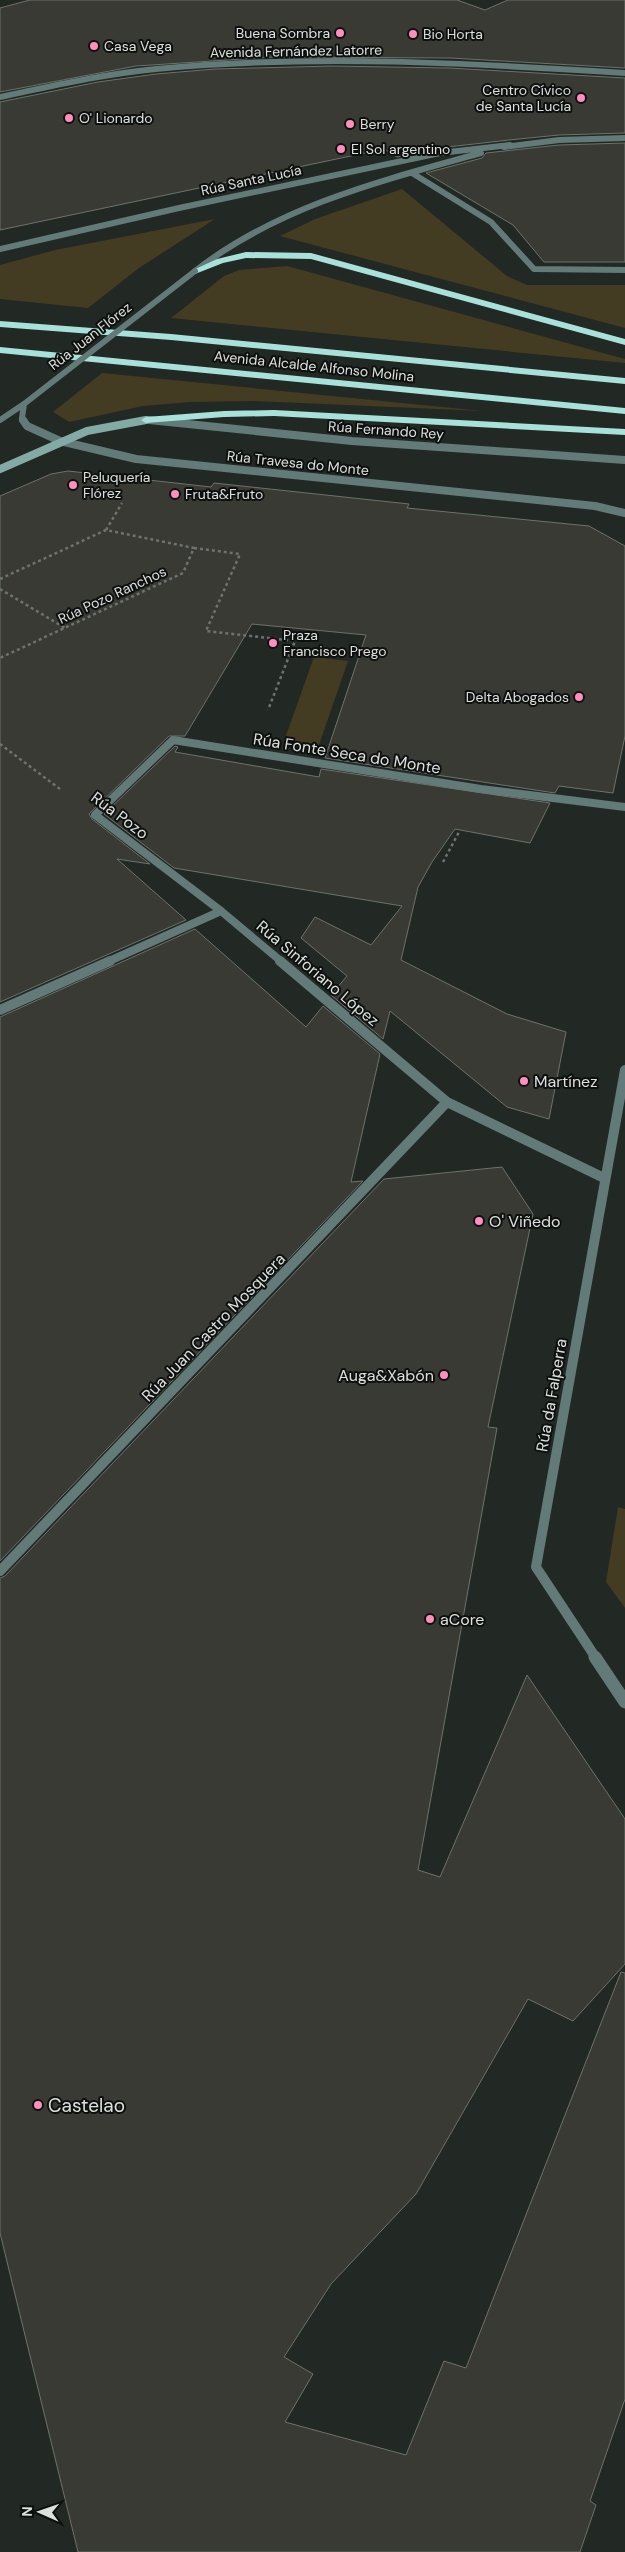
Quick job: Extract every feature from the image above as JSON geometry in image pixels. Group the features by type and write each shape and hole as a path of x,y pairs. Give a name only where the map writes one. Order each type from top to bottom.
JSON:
{"highway":[{"path":"195,271 246,254 311,256 625,342"},
{"name":"Avenida Alcalde Alfonso Molina","path":"0,324 171,337 625,381"},
{"name":"Avenida Alcalde Alfonso Molina","path":"0,350 625,411"},
{"path":"146,420 224,414 274,413 625,432"}],"main road":[{"path":"0,469 60,441 87,431 146,420"}],"street":[{"name":"Avenida Fernández Latorre","path":"0,97 87,78 138,71 242,62 422,63 625,74"},
{"path":"510,145 559,140 625,138"},
{"name":"Rúa Juan Flórez","path":"0,420 24,404 235,242 296,211 412,173 510,145"},
{"name":"Rúa Santa Lucía","path":"0,250 188,206 430,155 510,145"},
{"path":"412,173 491,222 534,269 625,270"},
{"name":"Rúa Travesa do Monte","path":"24,404 22,418 27,426 60,441 136,458 595,506 625,512"},
{"name":"Rúa Fernando Rey","path":"146,420 352,440 625,460"},
{"name":"Rúa Fonte Seca do Monte","path":"94,815 174,740 481,789 625,807"},
{"name":"Rúa Pozo","path":"94,815 221,911"},
{"path":"0,1010 221,911"},
{"name":"Rúa Sinforiano López","path":"221,911 447,1102 604,1178"},
{"name":"Rúa da Falperra","path":"625,1070 604,1178 536,1567 625,1702"},
{"name":"Rúa Juan Castro Mosquera","path":"0,1571 447,1102"}],"path":[{"path":"0,579 106,530 123,502"},
{"name":"Rúa Pozo Ranchos","path":"0,658 184,573 194,548 106,530"},
{"path":"194,548 240,554 206,631 296,642 250,753"},
{"path":"0,589 64,628"},
{"name":"Rúa Pozo","path":"0,744 94,815"}],"shaded area":[{"path":"402,189 507,276 527,285 625,285 625,328 280,236 315,219"},
{"path":"215,219 139,268 88,308 0,299 0,265 55,250"},
{"path":"287,266 625,359 625,363 171,318 224,276 239,270"},
{"path":"102,373 483,411 252,401 190,402 143,406 69,422 53,412"},
{"path":"314,657 348,661 319,745 284,741"},
{"path":"618,1507 625,1509 625,1608 606,1582"}],"building":[{"path":"30,0 457,0 485,10 508,0 625,0 625,68 450,58 273,57 136,66 0,92 0,8"},
{"path":"332,66 449,68 625,78 625,133 559,135 509,140 439,148 397,157 384,149 0,230 0,102 98,82 156,74 215,69"},
{"path":"625,143 625,262 544,262 513,225 426,173 482,158 486,153 559,145"},
{"path":"68,471 211,487 214,483 409,504 407,508 589,526 625,546 625,736 613,793 559,786 555,793 325,758 366,635 252,624 185,736 169,736 89,814 92,819 150,864 117,859 186,920 0,1002 0,496 51,474"},
{"path":"175,746 178,747 175,752 319,777 321,769 550,803 530,843 455,829 432,862 418,887 401,960 507,1014 566,1032 549,1119 507,1107 390,1011 383,1039 331,995 347,976 301,938 315,917 371,945 402,906 174,868 104,814"},
{"path":"195,929 306,1027 323,1006 380,1054 351,1182 363,1181 0,1561 0,1017"},
{"path":"502,1167 533,1214 488,1427 497,1428 418,1870 440,1877 527,1675 625,1819 625,1964 573,2021 528,1999 416,2194 331,2284 284,2357 313,2374 285,2422 406,2455 444,2361 466,2368 621,1972 625,1973 625,2399 590,2501 596,2505 580,2552 78,2552 0,2233 0,1578 5,1576 384,1179"}],"place":[{"name":"Buena Sombra","path":"340,33"},
{"name":"Bio Horta","path":"413,34"},
{"name":"Casa Vega","path":"94,46"},
{"name":"Centro Cívico de Santa Lucía","path":"581,98"},
{"name":"O' Lionardo","path":"69,118"},
{"name":"Berry","path":"350,124"},
{"name":"El Sol argentino","path":"341,149"},
{"name":"Peluquería Flórez","path":"73,485"},
{"name":"Fruta&Fruto","path":"175,494"},
{"name":"Praza Francisco Prego","path":"273,643"},
{"name":"Delta Abogados","path":"579,697"},
{"name":"Martínez","path":"524,1081"},
{"name":"O' Viñedo","path":"479,1221"},
{"name":"Auga&Xabón","path":"444,1375"},
{"name":"aCore","path":"430,1619"},
{"name":"Castelao","path":"38,2105"}]}
